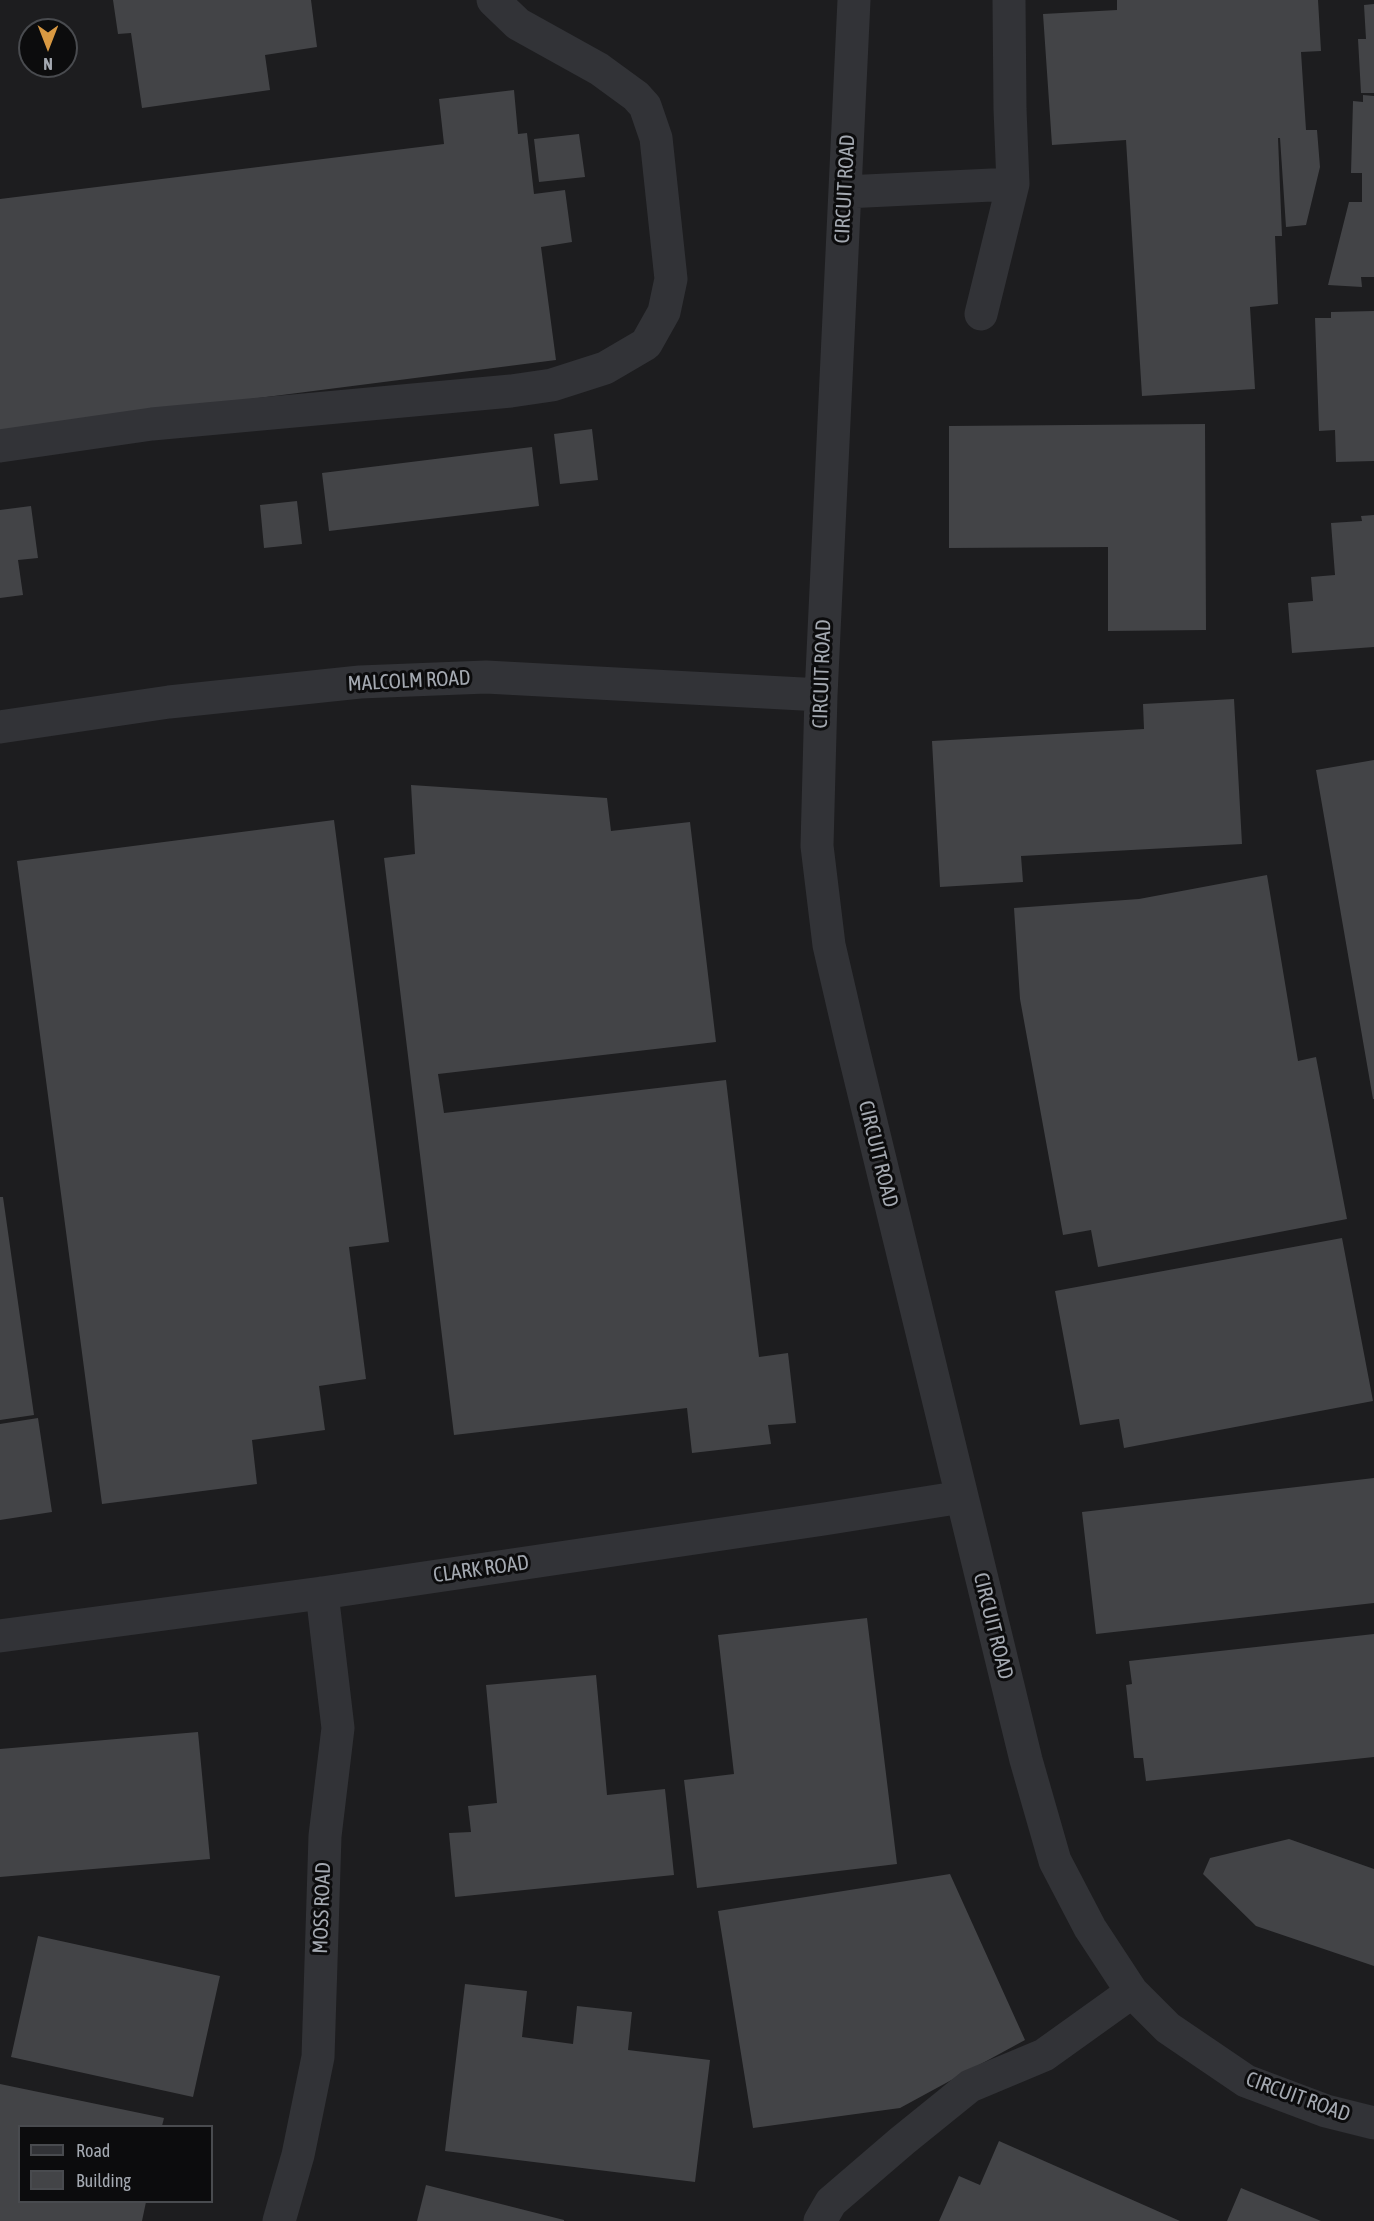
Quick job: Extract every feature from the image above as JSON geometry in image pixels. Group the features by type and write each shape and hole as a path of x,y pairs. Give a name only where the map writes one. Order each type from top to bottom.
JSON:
{"lane":[{"path":"0,446 152,424 511,392 552,385 605,368 646,344 664,312 671,279 656,138 645,106 636,96 599,69 518,24 493,0"},
{"name":"CIRCUIT ROAD","path":"854,0 821,695 817,846 829,945 853,1052 1026,1760 1055,1860 1090,1928 1132,1992 1168,2028 1246,2081 1326,2111 1374,2123"},
{"path":"981,314 1013,184 1009,0"},
{"path":"845,192 1013,184"},
{"name":"MALCOLM ROAD","path":"0,727 169,702 360,682 486,677 821,695"},
{"name":"CLARK ROAD","path":"0,1635 322,1593 962,1497"},
{"name":"MOSS ROAD","path":"279,2221 298,2155 318,2057 324,1836 338,1728 322,1593"},
{"path":"820,2221 831,2202 970,2086 1044,2055 1132,1992"}],"shaded area":[{"path":"0,0 1374,0 1374,2221 0,2221"}],"building":[{"path":"113,0 311,0 317,47 265,55 270,90 142,108 131,33 118,34"},
{"path":"1117,0 1318,0 1321,51 1301,52 1306,130 1317,130 1320,167 1306,225 1286,227 1280,138 1278,138 1282,236 1275,236 1278,304 1250,307 1255,389 1142,396 1126,140 1052,145 1043,14 1117,10"},
{"path":"1374,4 1374,93 1361,93 1358,39 1366,39 1364,5"},
{"path":"514,90 518,134 527,133 534,194 565,190 572,242 541,247 556,360 0,431 0,199 444,144 439,99"},
{"path":"1363,95 1374,96 1374,277 1361,277 1362,287 1328,285 1349,202 1362,202 1362,173 1351,173 1353,101 1363,102"},
{"path":"579,134 585,177 539,182 534,139"},
{"path":"1374,311 1374,461 1336,462 1335,430 1319,431 1315,318 1331,318 1331,312"},
{"path":"1205,424 1206,630 1108,631 1108,547 949,548 949,426"},
{"path":"592,429 598,480 560,484 554,434"},
{"path":"532,447 539,506 329,531 322,473"},
{"path":"297,501 302,544 264,548 260,505"},
{"path":"31,506 38,558 18,560 23,595 0,598 0,510"},
{"path":"1374,515 1374,647 1292,653 1288,603 1313,601 1311,577 1335,575 1331,523 1362,521 1361,516"},
{"path":"1234,699 1242,844 1021,856 1023,882 940,887 932,741 1144,729 1143,704"},
{"path":"1374,760 1374,1099 1373,1099 1316,770"},
{"path":"411,785 607,798 611,831 690,822 716,1042 438,1074 444,1113 726,1080 759,1357 788,1353 796,1423 768,1425 771,1444 692,1453 687,1408 454,1435 384,858 415,854"},
{"path":"334,820 389,1242 349,1247 366,1379 319,1386 325,1430 252,1440 257,1484 102,1504 17,861"},
{"path":"1267,875 1298,1061 1316,1057 1347,1219 1098,1267 1091,1230 1063,1235 1020,999 1014,908 1139,899"},
{"path":"0,1197 3,1197 34,1415 0,1420"},
{"path":"1342,1238 1373,1401 1124,1448 1119,1419 1080,1425 1055,1291"},
{"path":"38,1418 52,1512 0,1520 0,1424"},
{"path":"1374,1478 1374,1603 1096,1634 1082,1512"},
{"path":"867,1618 897,1864 697,1888 684,1780 734,1774 718,1635"},
{"path":"1374,1634 1374,1757 1146,1781 1143,1758 1134,1758 1126,1685 1132,1684 1129,1661"},
{"path":"596,1675 607,1795 665,1789 674,1875 455,1897 449,1833 471,1832 468,1806 497,1803 486,1685"},
{"path":"198,1732 210,1859 0,1877 0,1749"},
{"path":"1289,1839 1374,1869 1374,1966 1256,1926 1203,1874 1210,1858"},
{"path":"950,1874 1025,2040 900,2108 753,2128 718,1911"},
{"path":"38,1936 220,1976 193,2097 11,2057"},
{"path":"465,1984 527,1991 522,2037 573,2044 577,2006 632,2012 628,2050 710,2060 695,2182 445,2151"},
{"path":"0,2084 164,2118 162,2125 18,2125 18,2203 146,2203 142,2221 0,2221"},
{"path":"999,2141 1180,2221 939,2221 959,2176 980,2185"},
{"path":"426,2185 564,2220 564,2221 417,2221"},
{"path":"1241,2188 1321,2221 1227,2221"}]}
